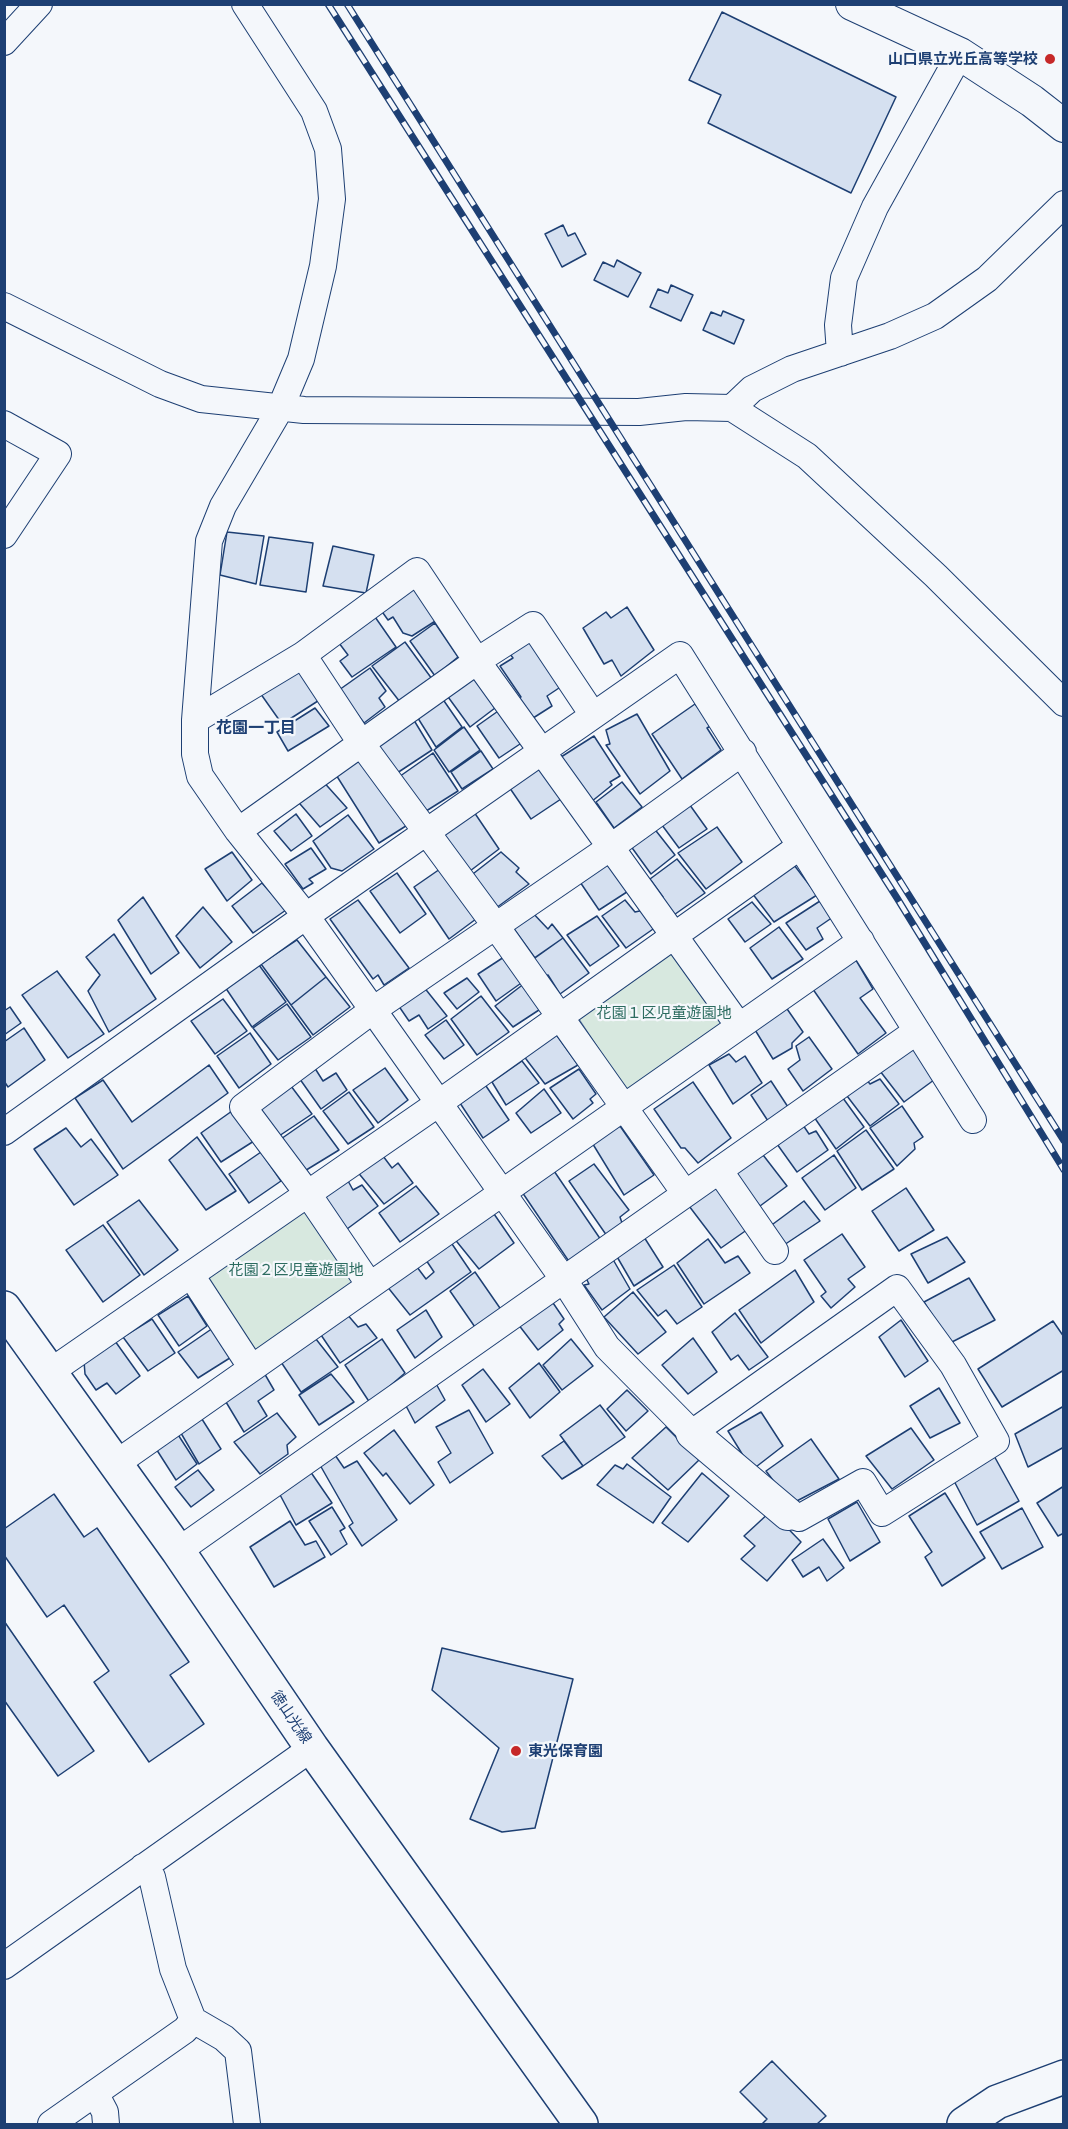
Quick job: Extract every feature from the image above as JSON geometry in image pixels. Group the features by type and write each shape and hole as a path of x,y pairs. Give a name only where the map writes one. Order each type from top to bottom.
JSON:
{"main road":[{"name":"徳山光線","path":"4,1308 114,1465 178,1551 312,1748 581,2124"},
{"path":"964,2124 998,2102 1064,2077"}],"street":[{"path":"4,42 39,4"},
{"path":"245,4 314,111 328,149 332,199 323,266 301,359 280,409 223,506 209,541 195,720 195,754 200,776 238,831 306,916 564,1280 607,1347 692,1433 788,1514 799,1518 863,1482 882,1513 996,1441 953,1365 897,1288 692,1433"},
{"path":"852,4 960,54 1032,101 1064,126"},
{"path":"840,353 838,325 844,278 875,207 960,54"},
{"path":"732,408 752,389 792,369 890,336 935,316 987,279 1064,204"},
{"path":"4,306 160,384 201,399 280,409 639,412 686,407 732,408 807,456 936,576 1064,703"},
{"path":"4,424 58,454 4,535"},
{"path":"195,720 303,655 417,571 477,661 739,1026"},
{"path":"238,831 477,661 533,625 594,715"},
{"path":"303,655 361,743 495,925 684,1192"},
{"path":"4,1132 306,916 427,834 680,655 972,1120"},
{"path":"369,1284 308,1194 243,1107 373,1010 611,847 743,752"},
{"path":"50,1372 439,1103 799,847"},
{"path":"114,1465 861,941"},
{"path":"178,1551 564,1280 684,1192 917,1031"},
{"path":"718,1170 775,1251"},
{"path":"191,1275 251,1367"},
{"path":"4,1966 312,1748"},
{"path":"143,1867 152,1877 173,1969 193,2020 224,2038 238,2051 247,2124"},
{"path":"51,2124 185,2030 193,2020"},
{"path":"95,2093 105,2112 106,2124"}],"green space":[{"name":"花園１区児童遊園地","path":"676,948 729,1023 628,1094 578,1018"},
{"name":"花園２区児童遊園地","path":"308,1209 357,1280 252,1353 203,1281"}],"building":[{"path":"722,12 896,97 851,193 708,123 721,95 689,80"},
{"path":"563,225 568,236 575,233 586,254 562,267 545,234"},
{"path":"617,260 641,273 628,297 594,280 603,262 614,267"},
{"path":"671,285 693,295 681,321 650,307 658,289 668,293"},
{"path":"723,311 744,320 734,344 703,330 711,312 721,316"},
{"path":"227,532 264,536 256,584 220,575"},
{"path":"269,537 313,543 306,592 260,585"},
{"path":"333,546 374,555 366,593 323,586"},
{"path":"414,582 440,618 412,636 403,633 393,617 388,620 378,606"},
{"path":"627,607 654,650 621,676 612,660 604,664 583,628 606,612 611,618"},
{"path":"373,614 396,647 352,677 340,661 348,655 336,639"},
{"path":"435,623 458,657 435,676 410,641"},
{"path":"533,640 565,684 547,696 552,706 530,720 517,700 521,697 500,666 513,658 510,654"},
{"path":"405,642 432,679 400,702 372,666"},
{"path":"297,663 321,699 282,724 258,690"},
{"path":"370,668 386,691 379,698 385,707 364,723 339,690"},
{"path":"470,671 495,708 470,727 443,690"},
{"path":"442,698 462,727 436,747 416,715"},
{"path":"695,704 712,725 707,728 721,750 682,779 652,734"},
{"path":"315,708 329,726 288,751 277,732"},
{"path":"501,709 523,742 499,758 477,726"},
{"path":"637,714 670,771 640,794 606,745 610,744 606,730"},
{"path":"412,717 432,750 394,775 372,744"},
{"path":"464,727 480,750 449,772 434,750"},
{"path":"594,736 620,776 610,782 612,785 591,802 561,757"},
{"path":"481,751 493,769 462,789 451,772"},
{"path":"358,752 409,824 379,843 333,770"},
{"path":"433,753 458,791 423,813 396,779"},
{"path":"538,761 564,797 531,819 507,784"},
{"path":"320,778 347,808 320,827 294,797"},
{"path":"622,782 642,807 614,828 596,802"},
{"path":"687,801 707,829 679,848 659,821"},
{"path":"474,812 499,849 466,874 440,837"},
{"path":"296,814 312,836 291,851 274,831"},
{"path":"348,815 374,849 342,871 331,868 313,841"},
{"path":"653,827 675,855 651,874 630,845"},
{"path":"717,827 742,862 706,889 678,853"},
{"path":"311,848 326,869 309,879 313,883 303,889 285,864"},
{"path":"232,852 252,880 227,901 205,869"},
{"path":"501,852 519,868 516,872 529,884 496,908 469,877"},
{"path":"607,858 630,890 599,910 578,879"},
{"path":"677,859 705,893 671,917 659,902 663,897 650,879"},
{"path":"791,861 817,895 774,922 752,893"},
{"path":"440,869 476,919 449,939 414,887"},
{"path":"397,873 426,914 400,933 370,891"},
{"path":"262,883 286,910 253,933 232,906"},
{"path":"143,897 179,953 151,974 118,920"},
{"path":"358,900 409,968 384,985 378,975 373,979 330,919"},
{"path":"625,900 635,912 644,910 656,927 626,948 602,916"},
{"path":"820,901 833,917 817,928 823,939 806,950 786,923"},
{"path":"752,902 771,924 745,942 728,919"},
{"path":"203,907 232,942 200,968 176,936"},
{"path":"530,910 548,929 552,924 563,938 535,958 509,922"},
{"path":"597,916 619,946 590,966 567,935"},
{"path":"779,927 803,959 772,979 750,948"},
{"path":"114,934 156,999 109,1032 88,991 100,975 86,957"},
{"path":"563,938 589,973 560,994 548,975 539,980 527,963"},
{"path":"297,940 326,977 291,1005 261,964"},
{"path":"853,955 873,989 860,998 886,1033 858,1054 810,985"},
{"path":"504,957 524,981 496,1001 478,974"},
{"path":"259,965 286,1002 252,1027 225,987"},
{"path":"57,971 104,1034 68,1058 22,995"},
{"path":"326,977 350,1007 313,1035 291,1005"},
{"path":"467,978 479,992 457,1009 444,993"},
{"path":"525,983 542,1008 513,1027 495,1006"},
{"path":"423,986 447,1016 428,1029 419,1015 409,1021 396,1002"},
{"path":"481,996 509,1032 477,1055 451,1019"},
{"path":"223,999 247,1031 215,1054 191,1021"},
{"path":"783,1003 803,1032 792,1043 792,1048 773,1059 752,1025"},
{"path":"287,1004 311,1037 278,1060 253,1028"},
{"path":"10,1007 21,1023 4,1035 4,1011"},
{"path":"446,1020 464,1045 444,1059 425,1035"},
{"path":"24,1028 45,1060 8,1087 4,1081 4,1042"},
{"path":"250,1033 271,1064 239,1088 217,1056"},
{"path":"555,1033 578,1065 545,1084 523,1055"},
{"path":"809,1037 832,1069 803,1091 788,1069 800,1060 796,1046"},
{"path":"915,1043 938,1077 904,1102 880,1071"},
{"path":"729,1054 736,1062 745,1056 762,1083 733,1104 709,1065"},
{"path":"522,1061 539,1083 506,1105 492,1082"},
{"path":"311,1062 323,1081 336,1073 347,1090 321,1109 297,1075"},
{"path":"209,1065 228,1093 123,1169 75,1098 103,1080 132,1122"},
{"path":"385,1068 408,1100 378,1123 353,1090"},
{"path":"579,1069 596,1094 590,1099 593,1103 573,1119 550,1088"},
{"path":"863,1075 870,1084 880,1079 899,1104 870,1126 844,1092"},
{"path":"771,1081 788,1107 768,1121 751,1095"},
{"path":"288,1082 312,1114 276,1138 252,1105"},
{"path":"693,1082 731,1138 698,1163 685,1148 681,1148 654,1109"},
{"path":"484,1083 509,1120 483,1138 458,1100"},
{"path":"544,1089 561,1113 531,1133 516,1113"},
{"path":"349,1092 374,1127 348,1144 323,1111"},
{"path":"840,1094 864,1127 836,1149 812,1114"},
{"path":"902,1106 923,1137 914,1143 915,1149 897,1166 870,1128"},
{"path":"232,1111 254,1141 221,1162 201,1133"},
{"path":"314,1116 339,1150 303,1172 278,1141"},
{"path":"803,1125 809,1134 816,1131 828,1150 797,1172 777,1144"},
{"path":"620,1126 654,1175 624,1195 591,1141"},
{"path":"66,1128 81,1147 91,1139 118,1175 74,1205 34,1149"},
{"path":"866,1130 894,1169 862,1190 837,1151"},
{"path":"197,1137 236,1191 206,1210 169,1160"},
{"path":"760,1151 787,1186 760,1206 731,1171"},
{"path":"261,1152 281,1181 249,1203 229,1174"},
{"path":"380,1152 392,1168 398,1163 413,1183 384,1204 356,1170"},
{"path":"834,1155 856,1188 825,1210 802,1178"},
{"path":"594,1164 629,1210 620,1217 622,1223 607,1236 569,1181"},
{"path":"552,1168 601,1240 570,1263 520,1189"},
{"path":"347,1179 353,1190 362,1185 378,1206 347,1229 322,1196"},
{"path":"717,1180 751,1227 721,1248 686,1202"},
{"path":"416,1186 439,1214 400,1242 379,1213"},
{"path":"906,1188 934,1230 899,1251 872,1211"},
{"path":"139,1200 178,1250 144,1275 107,1222"},
{"path":"804,1201 820,1221 784,1245 769,1227"},
{"path":"492,1211 514,1243 479,1269 453,1237"},
{"path":"103,1225 140,1275 103,1302 66,1250"},
{"path":"842,1234 865,1267 848,1279 855,1287 831,1308 821,1296 826,1292 804,1260"},
{"path":"644,1237 663,1267 634,1286 616,1255"},
{"path":"947,1237 965,1262 928,1283 911,1254"},
{"path":"708,1239 725,1263 738,1256 750,1273 704,1304 677,1263"},
{"path":"450,1241 471,1272 410,1315 382,1280 414,1263 426,1279 434,1272 424,1257"},
{"path":"611,1256 630,1289 602,1310 584,1285 589,1284 584,1274"},
{"path":"674,1265 702,1307 677,1324 666,1310 658,1316 637,1290"},
{"path":"795,1270 814,1302 761,1343 739,1310"},
{"path":"475,1272 502,1311 477,1330 450,1291"},
{"path":"969,1278 995,1320 950,1343 924,1302"},
{"path":"633,1292 666,1332 638,1354 604,1317"},
{"path":"188,1296 207,1326 179,1346 158,1315"},
{"path":"551,1300 564,1319 559,1324 563,1330 538,1350 518,1324"},
{"path":"426,1310 442,1337 415,1358 397,1330"},
{"path":"346,1313 358,1327 366,1324 377,1338 340,1363 319,1332"},
{"path":"735,1313 768,1357 749,1370 738,1355 731,1360 712,1332"},
{"path":"152,1319 175,1353 148,1371 123,1337"},
{"path":"901,1320 928,1361 905,1377 879,1337"},
{"path":"1053,1321 1064,1337 1064,1370 1002,1407 978,1369"},
{"path":"213,1328 233,1356 198,1378 178,1352"},
{"path":"312,1334 338,1367 301,1392 279,1359"},
{"path":"693,1338 717,1372 688,1394 662,1365"},
{"path":"382,1339 405,1373 370,1403 345,1365"},
{"path":"571,1339 593,1366 562,1390 543,1365"},
{"path":"115,1341 140,1376 116,1394 107,1383 96,1390 85,1374 84,1361"},
{"path":"539,1363 560,1392 530,1418 509,1388"},
{"path":"483,1369 510,1404 486,1422 462,1385"},
{"path":"263,1371 274,1390 258,1401 267,1416 244,1432 223,1397"},
{"path":"331,1374 354,1402 319,1425 299,1395"},
{"path":"434,1380 445,1400 415,1423 404,1402"},
{"path":"939,1388 960,1423 930,1438 910,1406"},
{"path":"627,1390 648,1411 626,1431 607,1409"},
{"path":"600,1405 625,1437 583,1466 560,1435"},
{"path":"1064,1406 1064,1447 1028,1467 1015,1434"},
{"path":"469,1410 493,1453 450,1483 438,1462 451,1453 436,1427"},
{"path":"761,1412 783,1446 752,1470 728,1431"},
{"path":"277,1413 296,1437 287,1445 288,1454 260,1474 234,1442"},
{"path":"200,1416 221,1449 199,1464 178,1428"},
{"path":"666,1427 699,1460 668,1490 632,1458"},
{"path":"911,1428 934,1460 892,1489 866,1456"},
{"path":"175,1430 197,1464 176,1480 153,1444"},
{"path":"394,1430 434,1485 410,1504 386,1473 383,1476 364,1453"},
{"path":"811,1439 839,1479 791,1504 766,1471"},
{"path":"564,1441 583,1466 562,1479 542,1456"},
{"path":"993,1454 1019,1501 977,1525 953,1479"},
{"path":"335,1455 344,1468 357,1461 397,1520 362,1546 349,1526 353,1523 320,1465"},
{"path":"627,1464 671,1497 653,1523 597,1485 615,1465 623,1469"},
{"path":"198,1470 214,1490 191,1507 175,1487"},
{"path":"310,1471 332,1503 296,1525 278,1491"},
{"path":"702,1473 729,1496 688,1542 662,1523"},
{"path":"1064,1486 1064,1533 1058,1536 1037,1503"},
{"path":"945,1493 985,1558 942,1586 925,1557 932,1552 909,1516"},
{"path":"54,1494 84,1537 97,1528 189,1662 170,1675 204,1724 149,1762 94,1682 109,1671 64,1605 47,1617 4,1555 4,1529"},
{"path":"857,1502 880,1542 850,1561 828,1519"},
{"path":"332,1507 345,1528 340,1531 347,1544 331,1555 309,1521"},
{"path":"1022,1508 1043,1547 1002,1569 980,1532"},
{"path":"771,1511 801,1542 767,1581 741,1559 755,1546 744,1536"},
{"path":"290,1521 305,1545 316,1541 325,1557 274,1587 250,1547"},
{"path":"823,1539 844,1568 827,1581 819,1567 803,1577 792,1560"},
{"path":"4,1621 94,1751 58,1776 4,1700"},
{"path":"442,1648 573,1679 535,1828 502,1832 470,1819 499,1748 432,1690"},
{"path":"772,2061 826,2116 817,2124 762,2124 767,2119 740,2092"}],"railway":[{"path":"328,4 897,898 1064,1170"},
{"path":"347,4 1064,1141"}],"place":[{"name":"山口県立光丘高等学校","path":"1050,59"},
{"name":"東光保育園","path":"516,1751"}],"district":[{"name":"花園一丁目","path":"256,728"}]}
